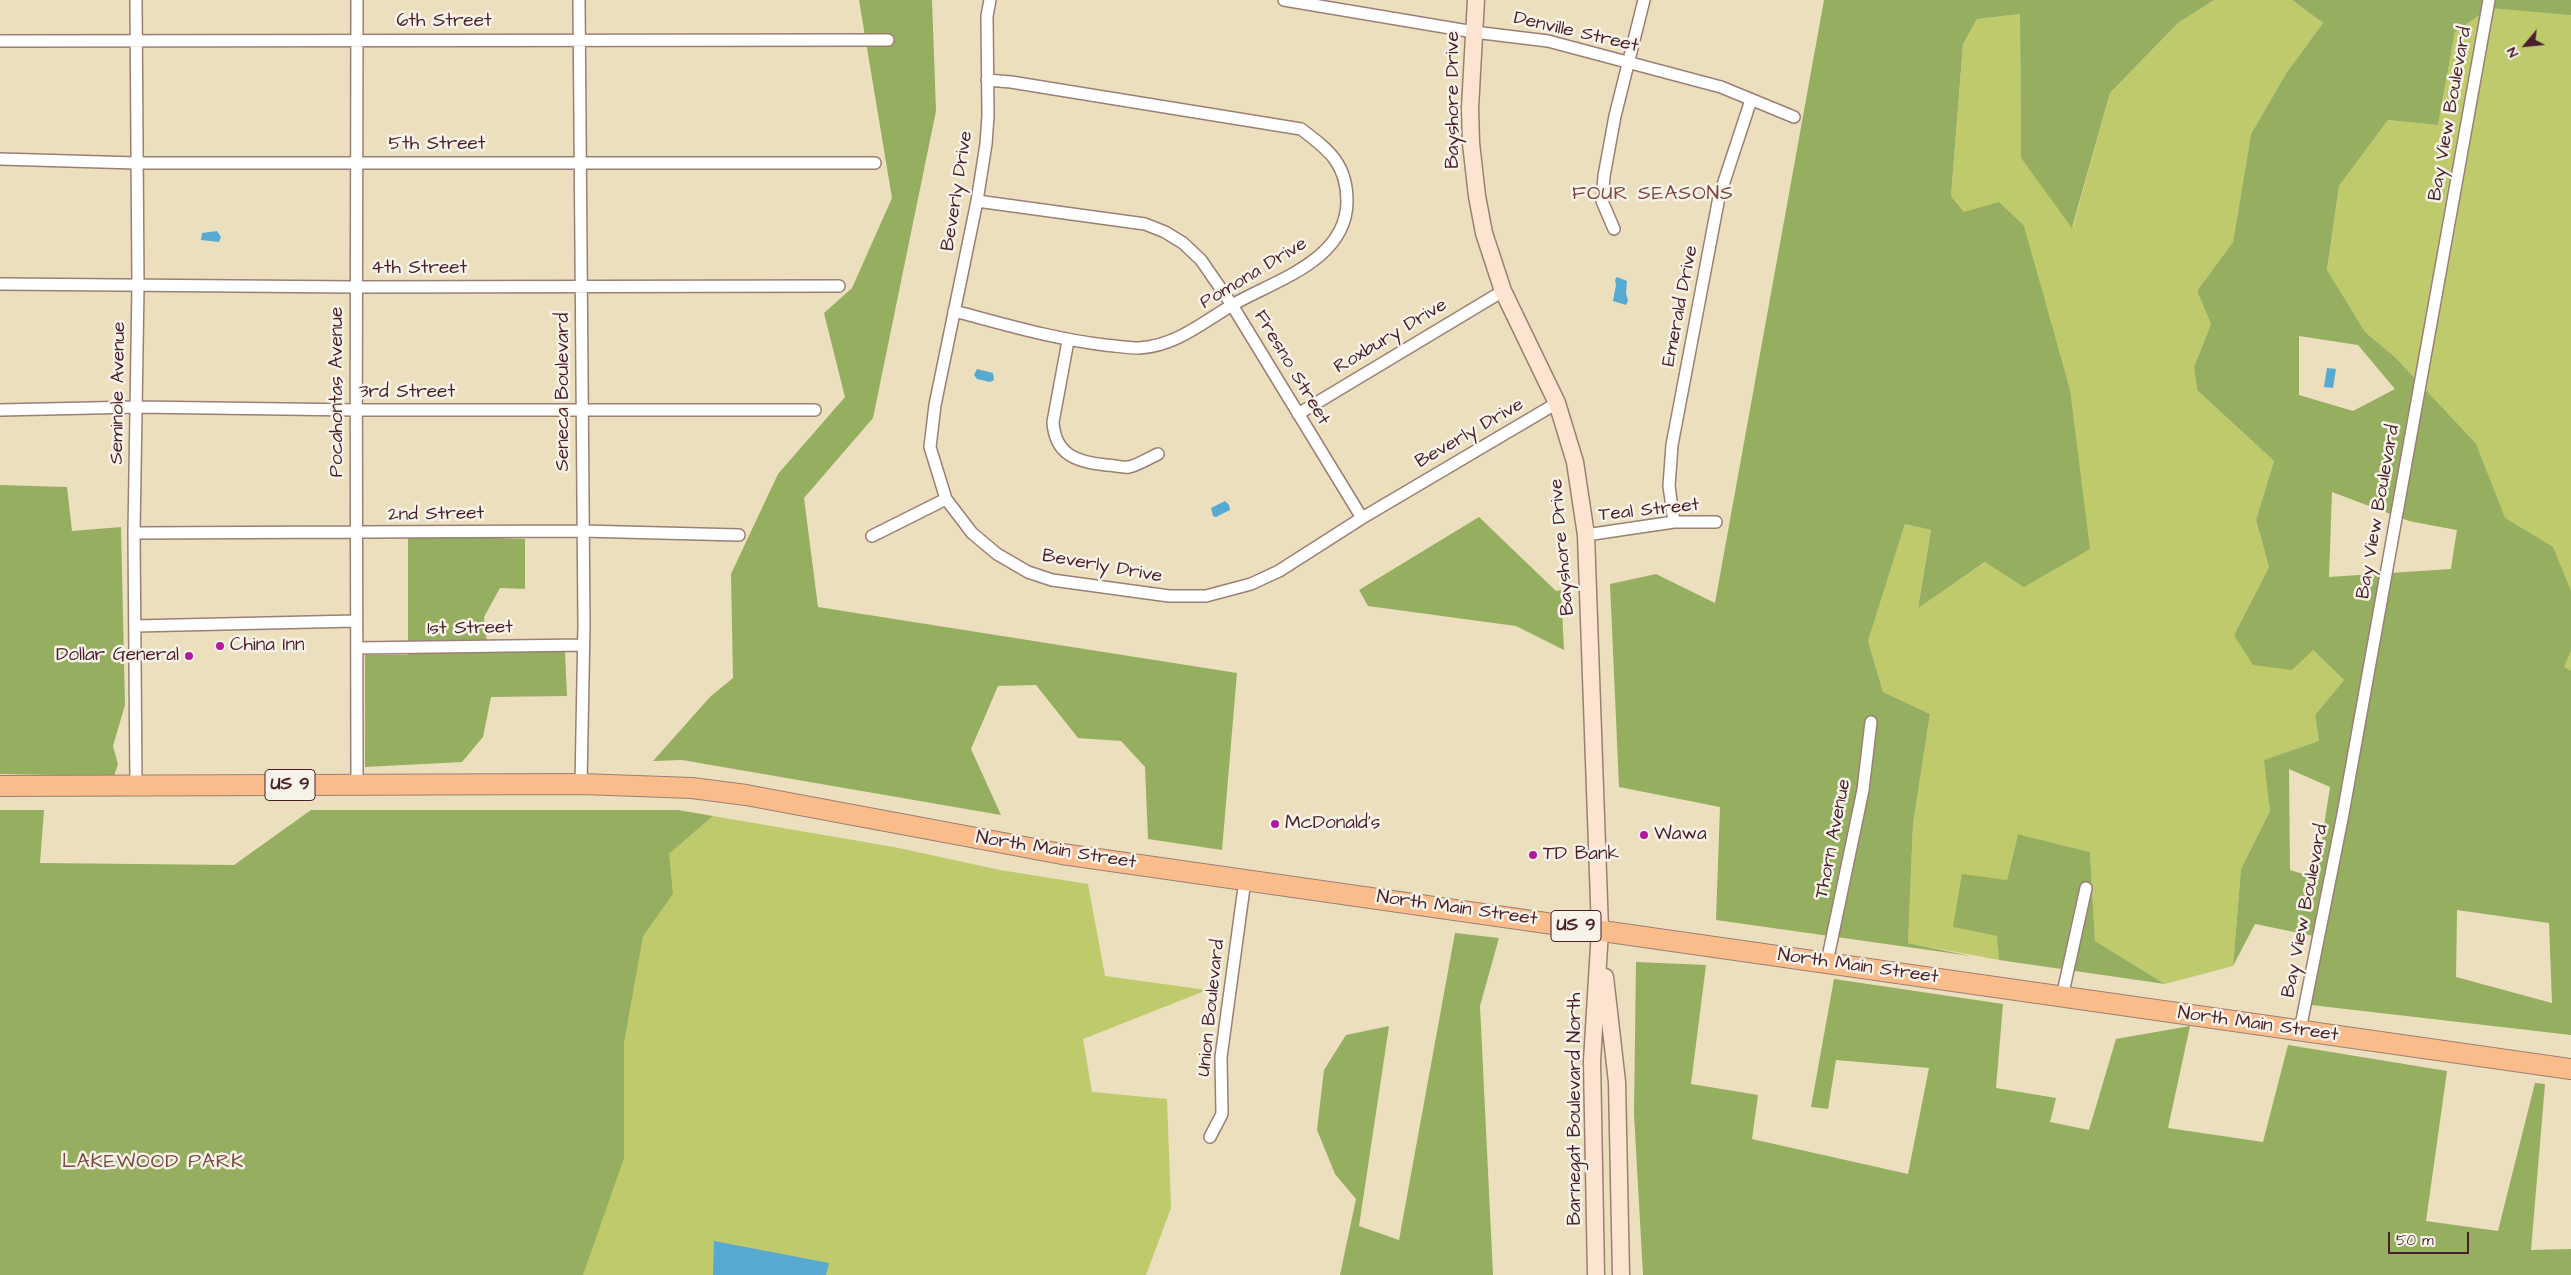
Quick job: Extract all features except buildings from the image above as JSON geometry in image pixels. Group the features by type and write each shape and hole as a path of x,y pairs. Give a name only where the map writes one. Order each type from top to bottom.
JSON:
{"highway":[{"name":"North Main Street","path":"581,784 636,785 718,791 1062,854 2571,1069"},
{"name":"US 9","path":"0,786 581,784"}],"street":[{"name":"Seminole Avenue","path":"136,0 138,286 134,533 136,786"},
{"name":"Pocahontas Avenue","path":"357,0 358,162 354,287 357,785"},
{"name":"Seneca Boulevard","path":"579,0 582,163 581,409 583,645 581,784"},
{"name":"Beverly Drive","path":"990,0 987,16 986,134 977,201 935,405 930,447 946,499 972,533 997,554 1028,572 1060,581 1169,596 1206,596 1251,584 1279,572 1362,518 1557,403"},
{"name":"Denville Street","path":"1284,0 1474,32 1548,41 1720,87 1794,117"},
{"name":"Bayshore Drive","path":"1476,0 1470,108 1473,170 1484,233 1503,291 1557,403 1576,462 1586,535 1600,930"},
{"path":"1614,230 1602,201 1604,176 1615,116 1630,63 1644,0"},
{"name":"Bay View Boulevard","path":"2300,1030 2343,814 2489,0"},
{"name":"6th Street","path":"0,41 888,40"},
{"name":"Pomona Drive","path":"954,311 1068,341 1138,348 1152,346 1197,329 1232,305 1308,264 1327,250 1338,237 1347,217 1346,180 1337,161 1325,147 1301,129 1011,82 987,80"},
{"name":"Emerald Drive","path":"1674,522 1669,486 1672,445 1719,197 1751,100"},
{"name":"5th Street","path":"0,159 136,163 875,162"},
{"name":"Fresno Street","path":"977,201 1135,222 1165,232 1182,243 1201,260 1232,305 1362,518"},
{"name":"4th Street","path":"0,284 354,287 839,286"},
{"name":"Roxbury Drive","path":"1298,414 1503,291"},
{"path":"1068,341 1053,422 1054,435 1059,445 1075,459 1090,463 1130,467 1158,454"},
{"name":"3rd Street","path":"0,410 137,407 356,410 815,410"},
{"path":"872,536 946,499"},
{"name":"Teal Street","path":"1586,535 1674,522 1716,522"},
{"name":"2nd Street","path":"134,533 356,534 582,531 739,535"},
{"path":"135,626 355,621"},
{"name":"1st Street","path":"357,648 583,645"},
{"name":"Thorn Avenue","path":"1827,962 1863,790 1871,722"},
{"name":"Union Boulevard","path":"1210,1137 1222,1114 1221,1057 1245,880"},
{"path":"2062,997 2086,888"},
{"name":"Barnegat Boulevard North","path":"1596,1275 1592,1061 1600,930"},
{"name":"Barnegat Boulevard North","path":"1600,930 1617,1082 1621,1275"}],"green space":[{"path":"859,0 932,0 936,111 873,418 804,498 818,607 1237,673 1222,850 1148,839 1145,767 1121,741 1078,738 1036,685 998,686 971,749 1001,815 682,760 653,761 711,696 733,678 731,574 778,474 845,397 824,313 852,288 892,198"},
{"path":"1824,0 2214,0 2178,23 2110,93 2072,228 2021,158 2020,14 1977,19 1963,44 1951,196 1964,212 1999,202 2024,226 2070,390 2090,549 2024,587 1985,562 1918,608 1931,530 1905,524 1868,641 1883,692 1930,714 1913,824 1908,943 1971,956 1716,920 1720,807 1619,787 1610,584 1656,574 1715,603"},
{"path":"2214,0 2292,0 2323,23 2287,72 2251,134 2233,242 2197,291 2211,324 2194,367 2197,390 2274,461 2256,520 2269,567 2234,635 2313,650 2344,680 2315,715 2319,741 2265,760 2270,811 2241,869 2233,966 2165,984 2095,941 2090,852 2018,834 2007,880 1954,927 1998,936 1999,960 1908,943 1913,824 1930,714 1883,692 1868,641 1905,524 1931,530 1918,607 1986,562 1964,212 1951,196 1963,44 1977,19 2020,14 2021,158 2073,227 2110,93 2178,23"},
{"path":"2292,0 2571,0 2571,15 2490,8 2455,32 2438,125 2388,120 2339,186 2327,270 2365,332 2395,357 2476,444 2505,518 2553,547 2571,591 2571,650 2564,667 2571,671 2571,1035 2311,1005 2319,937 2255,924 2233,966 2241,869 2270,811 2264,760 2319,741 2315,715 2344,680 2313,650 2292,670 2253,665 2234,635 2269,567 2256,520 2274,461 2197,390 2194,367 2211,324 2197,291 2233,242 2251,134 2287,72 2323,23","holes":["2299,336 2358,345 2395,389 2353,411 2299,395","2332,492 2409,521 2457,530 2451,569 2329,577","2289,769 2330,787 2316,878 2290,870","2457,910 2549,923 2552,1003 2456,977"]},
{"path":"2571,0 2571,921 2451,569 2457,530 2409,521 2430,395 2395,357 2365,332 2327,271 2339,186 2388,120 2438,125 2455,32 2490,8"},
{"path":"0,485 67,487 72,531 121,527 125,705 113,746 118,764 114,776 0,774"},
{"path":"1479,517 1556,591 1561,590 1564,650 1516,626 1368,606 1359,590"},
{"path":"408,535 525,539 525,589 500,588 484,617 488,652 565,652 567,696 491,697 483,737 462,762 365,767 365,655 408,655"},
{"path":"0,810 44,810 40,863 234,865 311,810 678,810 713,816 669,854 673,894 643,936 624,1043 624,1158 583,1275 0,1275"},
{"path":"713,816 894,847 1000,870 1088,884 1105,976 1207,990 1083,1039 1092,1092 1167,1099 1171,1208 1146,1275 0,1275 669,863 669,854"},
{"path":"2018,834 2090,852 2095,941 2165,984 1999,960 1997,936 1953,927 1962,874 2007,880"},
{"path":"1455,933 1499,938 1480,1006 1493,1275 1340,1275 1356,1199 1335,1174 1317,1130 1324,1070 1346,1035 1389,1026 1359,1226 1399,1240"},
{"path":"1636,962 1706,965 1691,1084 1758,1095 1752,1139 1908,1174 1929,1068 1836,1060 1828,1109 1811,1107 1834,979 2003,1004 1996,1088 2056,1098 2050,1122 2089,1130 2116,1039 2190,1026 2168,1128 2263,1142 2288,1045 2447,1071 2426,1221 2498,1231 2535,1083 2545,1084 2531,1250 2571,1249 2571,1275 1643,1275 1634,1114"}],"water":[{"path":"217,231 221,237 219,242 201,240 202,233"},
{"path":"1617,277 1627,281 1626,293 1628,301 1626,305 1613,301"},
{"path":"2327,368 2336,369 2333,388 2324,387"},
{"path":"977,369 993,373 994,380 990,382 977,379 974,375"},
{"path":"1225,501 1229,505 1230,510 1216,517 1213,516 1211,508"},
{"path":"714,1241 829,1263 826,1275 713,1275"}],"place":[{"name":"China Inn","path":"220,646"},
{"name":"Dollar General","path":"189,656"},
{"name":"McDonald's","path":"1275,824"},
{"name":"Wawa","path":"1644,835"},
{"name":"TD Bank","path":"1533,855"}],"district":[{"name":"FOUR SEASONS","path":"1653,195"},
{"name":"LAKEWOOD PARK","path":"153,1163"}]}
